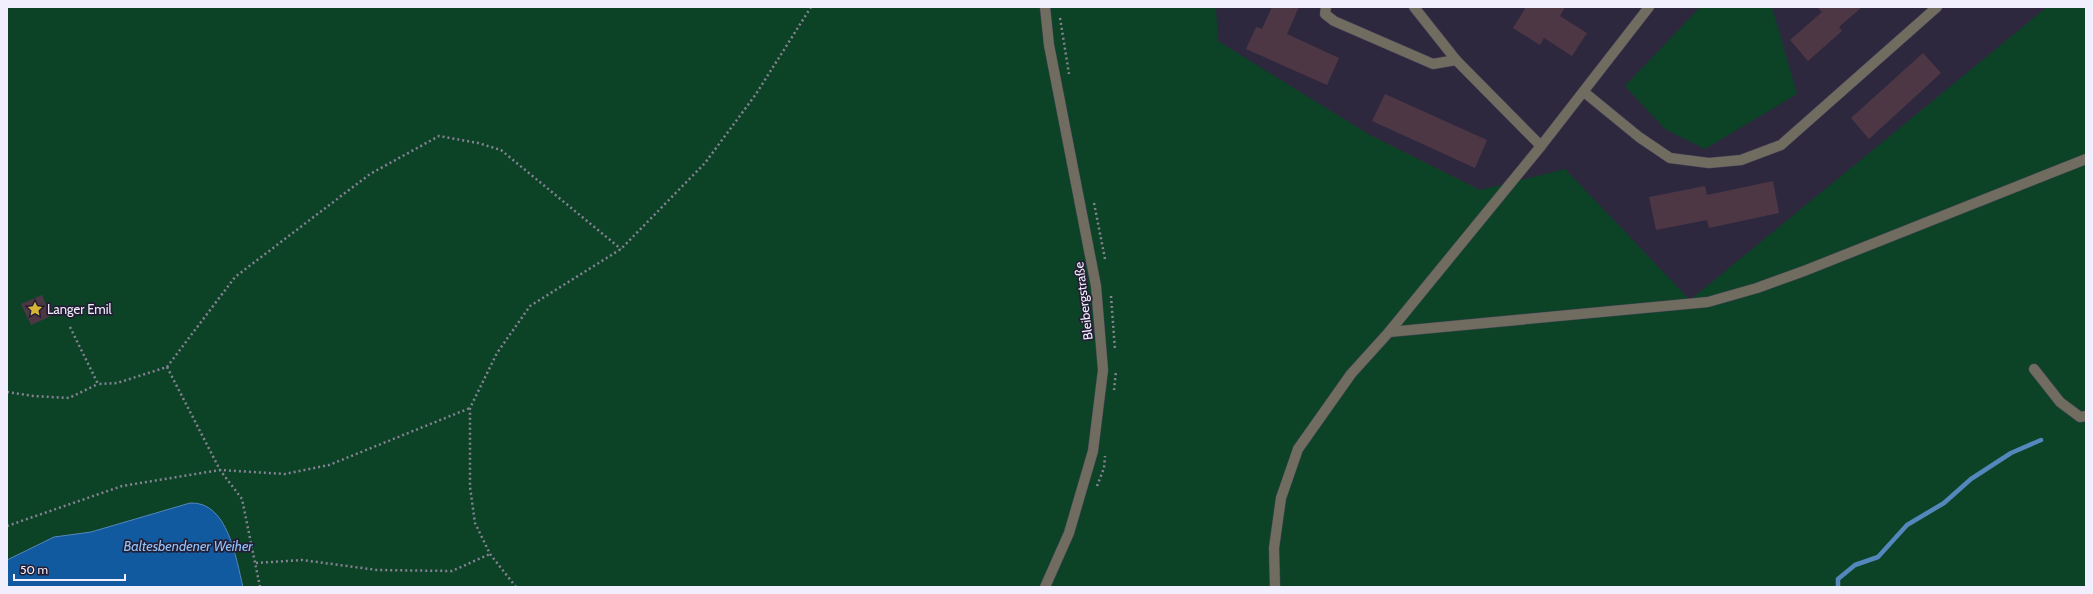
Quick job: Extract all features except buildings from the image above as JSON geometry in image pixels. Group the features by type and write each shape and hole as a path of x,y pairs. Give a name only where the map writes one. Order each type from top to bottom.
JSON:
{"street":[{"name":"Bleibergstraße","path":"1045,7 1049,45 1096,286 1103,370 1092,451 1069,533 1045,587"},
{"path":"1326,7 1325,14 1334,21 1433,64 1456,60"},
{"path":"1414,7 1456,60 1541,146"},
{"path":"1275,587 1274,548 1281,498 1298,449 1351,374 1389,332 1541,146 1649,7"},
{"path":"1584,92 1639,137 1670,158 1709,163 1741,160 1781,145 1937,7"},
{"path":"1389,332 1708,302 1757,288 1804,271 2086,159"},
{"path":"2034,369 2060,402 2080,417 2086,416"}],"path":[{"path":"516,587 490,554 475,523 470,487 470,408 497,353 530,306 621,249 705,163 756,94 811,7"},
{"path":"7,392 33,396 68,398 98,384 117,383 167,367 235,277 370,174 438,136 478,143 501,150 621,249"},
{"path":"70,327 98,384"},
{"path":"167,367 220,470 242,499 260,587"},
{"path":"7,526 122,486 220,470 285,474 329,465 470,408"},
{"path":"256,563 302,560 378,570 452,571 490,554"}],"green space":[{"path":"7,7 1216,7 1218,41 1370,135 1480,190 1565,169 1690,300 2047,7 2086,7 2086,587 243,587 230,535 199,503 190,503 91,532 54,537 7,560"},
{"path":"1700,7 1772,7 1797,94 1705,149 1665,129 1625,86"}],"water":[{"name":"Baltesbendener Weiher","path":"190,503 203,505 213,511 222,521 233,548 243,587 7,587 7,560 54,537 91,532"}],"waterway":[{"path":"1838,587 1838,579 1855,565 1878,557 1907,525 1944,503 1971,479 2011,453 2041,440"}],"place":[{"name":"Langer Emil","path":"35,309"}]}
